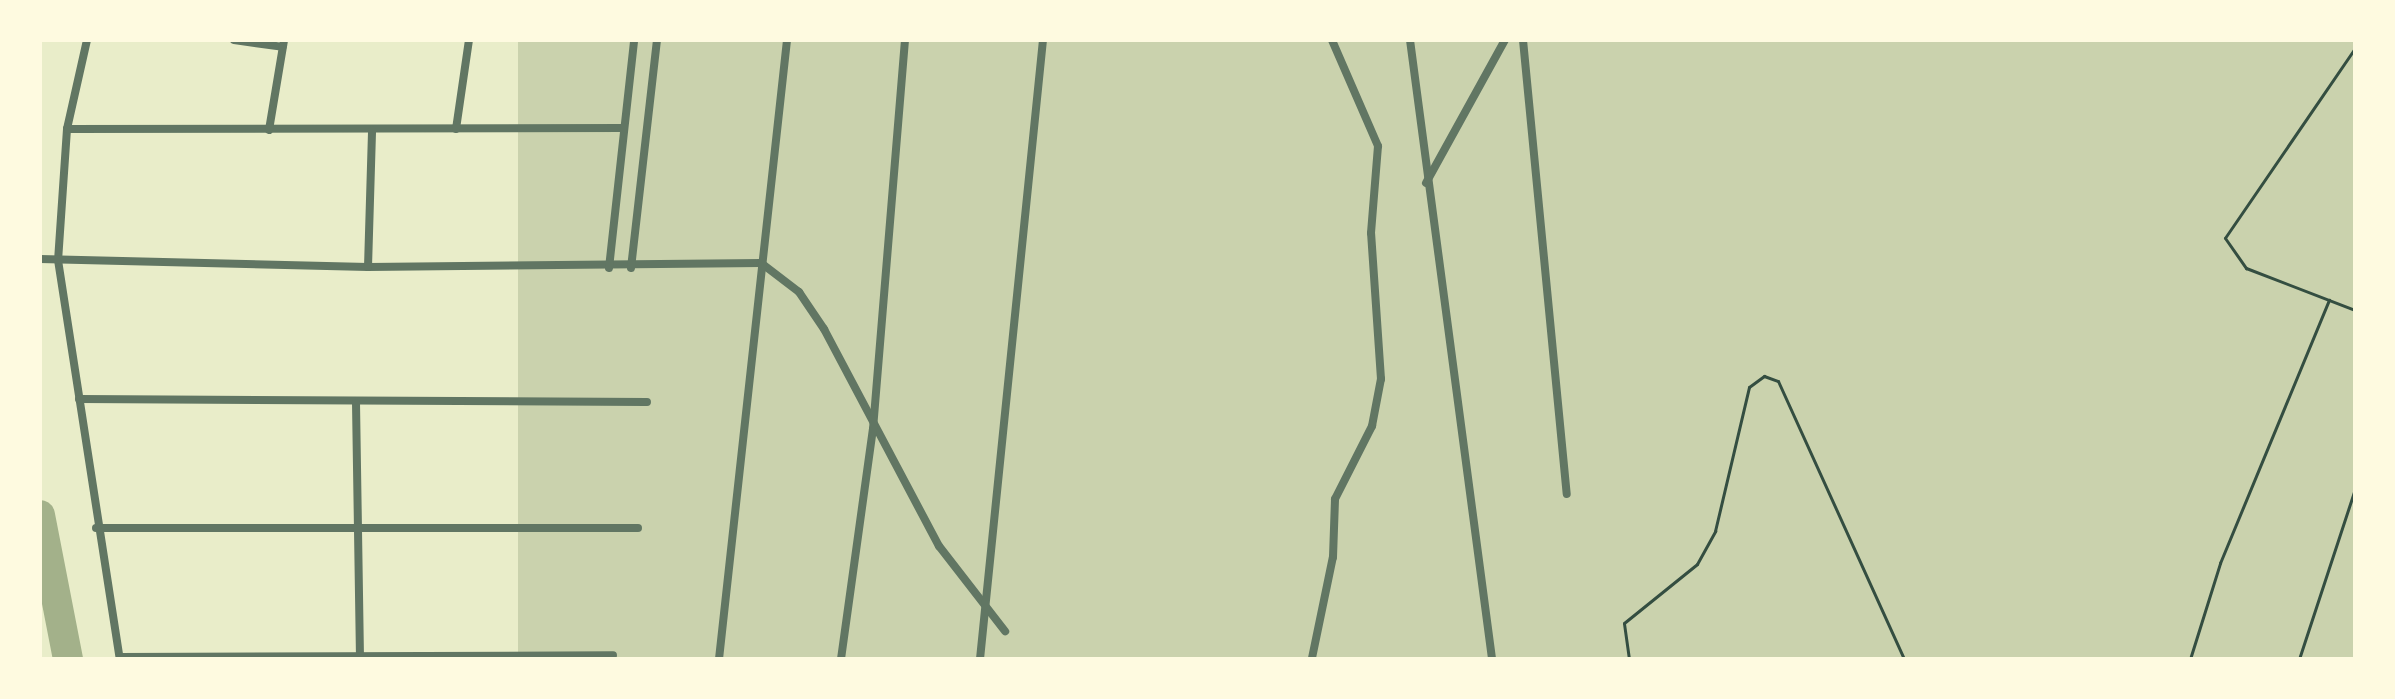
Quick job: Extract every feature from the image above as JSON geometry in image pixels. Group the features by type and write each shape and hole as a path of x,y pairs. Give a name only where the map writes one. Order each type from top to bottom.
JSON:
{"street":[{"path":"87,40 67,129 58,260 96,528 120,658 613,655"},
{"path":"234,40 284,44 269,130"},
{"path":"456,129 469,40"},
{"path":"609,268 634,40"},
{"path":"631,268 657,40"},
{"path":"719,659 787,40"},
{"path":"841,659 873,429 905,40"},
{"path":"980,659 1043,40"},
{"path":"1312,658 1333,557 1335,499 1372,426 1381,379 1371,233 1378,146 1332,40"},
{"path":"1410,40 1426,183 1492,659"},
{"path":"1426,183 1505,40"},
{"path":"1523,40 1567,494"},
{"path":"67,129 623,128"},
{"path":"368,267 372,130"},
{"path":"40,259 368,267 631,268 761,263 799,292 939,546 1005,631"},
{"path":"79,399 356,403 647,402"},
{"path":"356,403 360,658"},
{"path":"96,528 638,528"}],"path":[{"path":"2355,48 2225,238 2246,268 2355,310"},
{"path":"2190,659 2220,563 2329,300"},
{"path":"1629,659 1624,623 1697,564 1715,531 1749,387 1764,376 1778,381 1904,659"},
{"path":"2299,659 2355,489"}],"green space":[{"path":"518,40 2355,40 2355,659 518,659"}],"waterway":[{"path":"40,515 68,659"}]}
